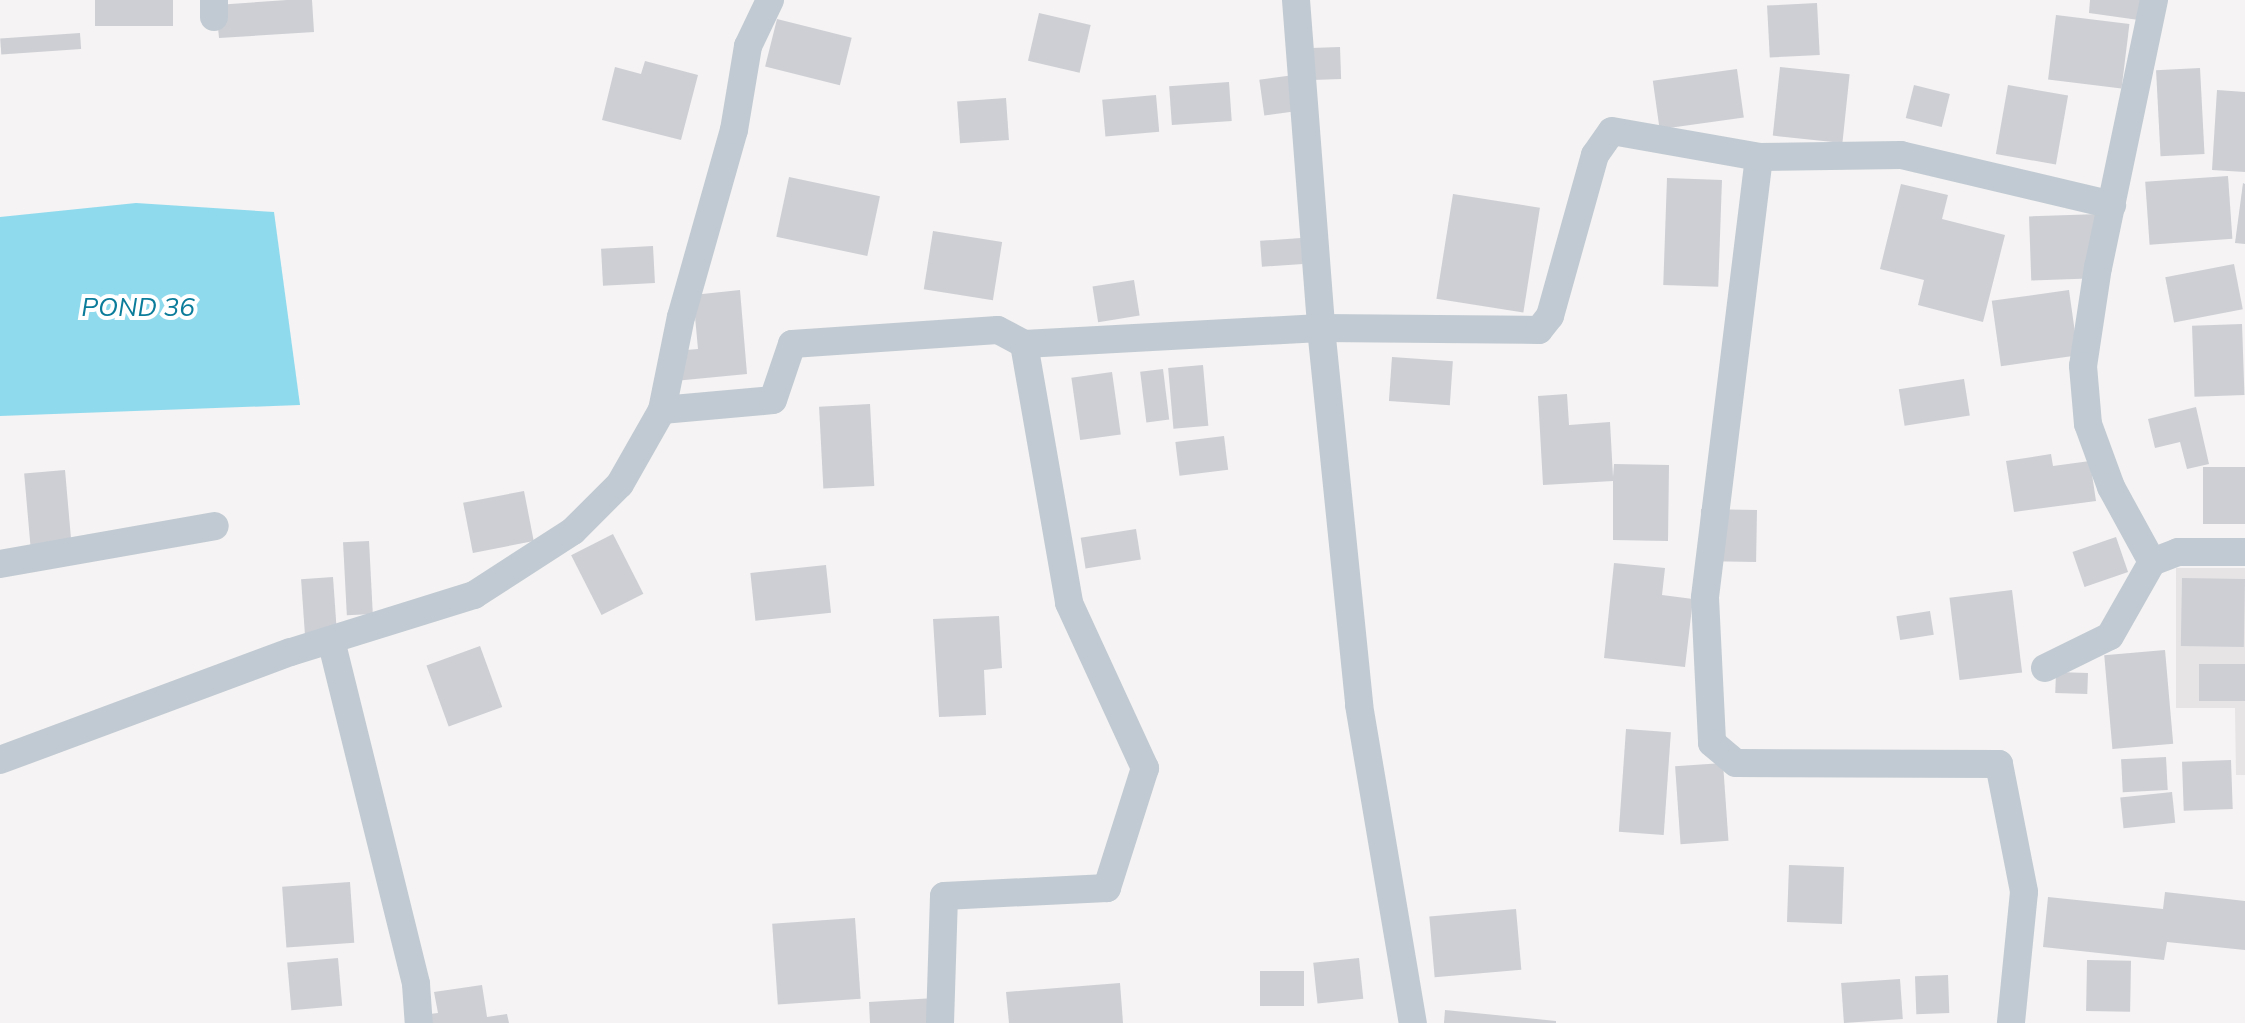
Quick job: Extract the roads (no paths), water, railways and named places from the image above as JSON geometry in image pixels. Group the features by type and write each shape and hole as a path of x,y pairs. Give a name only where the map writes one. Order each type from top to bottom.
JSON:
{"street":[{"path":"0,760 331,640 474,595 573,531 620,484 662,410 681,317 734,130 748,46 770,0"},
{"path":"1296,0 1321,328 1359,705 1413,1023"},
{"path":"2152,562 2117,500 2088,424 2083,366 2154,0"},
{"path":"662,410 773,400 792,344 998,330 1024,344 1321,328 1539,330 1550,316 1595,155 1612,131 1759,157 1901,155 2112,205"},
{"path":"1759,157 1705,598 1712,743 1736,763 1999,764 2024,892 2011,1023"},
{"path":"940,1023 944,896 1107,888 1145,768 1069,603 1024,344"},
{"path":"0,564 215,526"},
{"path":"2045,668 2110,636 2152,562 2178,552 2245,552"},
{"path":"331,640 416,984 419,1023"}],"water":[{"name":"POND 36","path":"136,203 274,212 300,405 0,416 0,217"}]}
